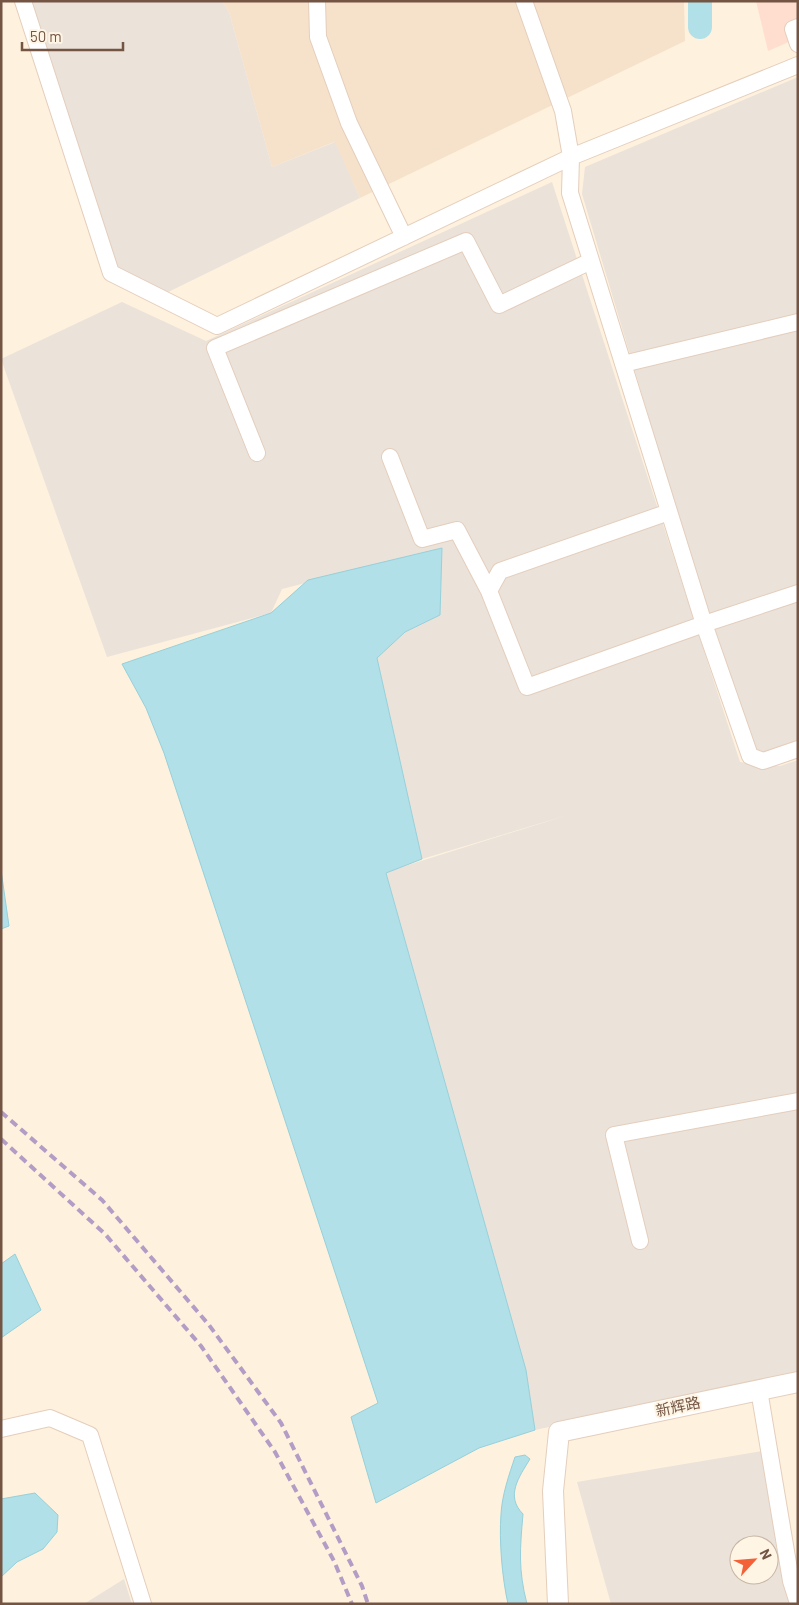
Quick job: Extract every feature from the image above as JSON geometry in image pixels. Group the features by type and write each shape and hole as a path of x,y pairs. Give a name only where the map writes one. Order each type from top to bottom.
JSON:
{"street":[{"path":"24,1 111,273 217,326 571,157 798,65"},
{"path":"317,1 318,37 349,123 404,237"},
{"path":"524,1 563,111 571,157 570,193 704,624 750,756 763,761 798,749"},
{"path":"798,27 793,29 798,44"},
{"path":"257,453 215,348 466,241 499,305 591,261"},
{"path":"623,364 798,322"},
{"path":"390,457 422,539 457,530 489,590 527,687 704,624 798,593"},
{"path":"489,590 500,571 669,512"},
{"path":"640,1241 614,1135 798,1101"},
{"name":"新辉路","path":"558,1604 553,1491 559,1432 798,1382"},
{"path":"759,1390 791,1581 798,1603"},
{"path":"1,1429 50,1418 90,1435 143,1604"}],"shaded area":[{"path":"25,1 222,1 229,12 272,167 335,142 360,198 158,297 111,273"},
{"path":"222,1 684,1 685,41 360,198 334,142 272,167 229,12"},
{"path":"756,1 798,1 798,38 768,51"},
{"path":"798,77 798,749 750,756 582,194 585,167"},
{"path":"552,182 740,762 780,766 798,760 798,1373 535,1430 526,1370 386,872 571,814 422,859 377,658 405,632 440,615 442,548 282,589 271,613 107,657 1,359 122,302 206,341"},
{"path":"769,1450 790,1604 611,1604 577,1482"},
{"path":"124,1579 132,1604 84,1604"}],"water":[{"path":"442,548 440,615 405,632 377,658 422,859 386,873 526,1370 535,1430 479,1448 376,1503 351,1417 378,1403 164,753 146,708 122,664 271,613 308,580"},
{"path":"1,870 9,926 1,929"},
{"path":"15,1254 41,1310 1,1338 1,1264"},
{"path":"525,1455 530,1459 518,1480 514,1493 518,1507 523,1514 520,1559 527,1604 508,1604 500,1536 502,1507 506,1485 515,1457"},
{"path":"35,1493 58,1515 57,1532 43,1549 17,1562 1,1577 1,1499"}],"waterway":[{"path":"700,1 700,27"}],"railway":[{"path":"1,1112 102,1200 209,1325 281,1423 362,1586 368,1604"},
{"path":"1,1139 105,1234 201,1346 275,1452 334,1561 352,1604"}]}
